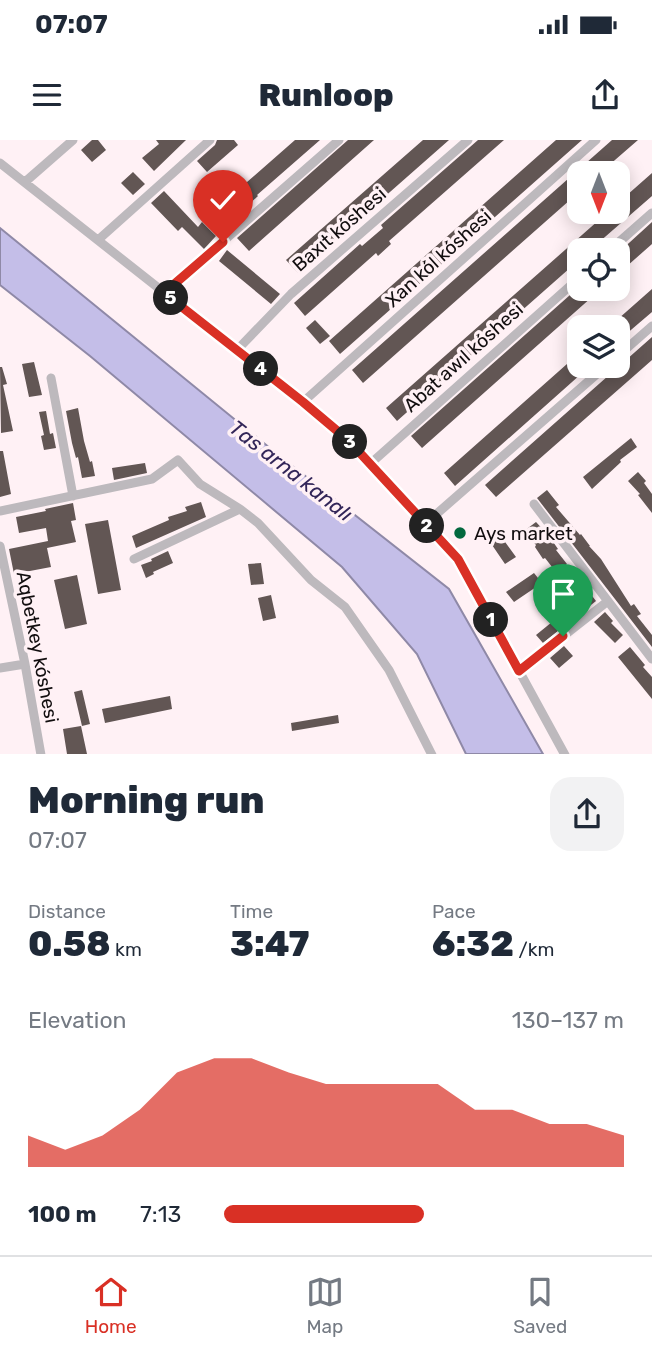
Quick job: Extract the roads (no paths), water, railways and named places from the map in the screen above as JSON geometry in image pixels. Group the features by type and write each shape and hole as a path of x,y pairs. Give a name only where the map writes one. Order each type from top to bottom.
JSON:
{"street":[{"path":"25,182 73,140"},
{"path":"98,240 210,140"},
{"path":"164,293 339,140"},
{"name":"Baxıt kóshesi","path":"237,350 291,294 468,140"},
{"name":"Xan kól kóshesi","path":"303,402 596,140"},
{"path":"0,163 348,440 458,559 565,754"},
{"path":"624,238 652,213"},
{"name":"Abat awıl kóshesi","path":"370,464 567,289"},
{"path":"630,345 652,326"},
{"path":"51,378 73,496"},
{"path":"425,524 592,378"},
{"path":"0,510 152,479 178,460 200,484 258,523 311,580 345,607 389,670 432,754"},
{"path":"534,504 652,659"},
{"path":"134,559 240,509"},
{"name":"Aqbetkey kóshesi","path":"0,546 26,664 41,754"},
{"path":"519,671 608,601"},
{"path":"0,668 26,664"}],"water":[{"name":"Tas arna kanalı","path":"0,228 276,453 449,589 543,754 466,754 417,654 342,567 90,356 0,285"}],"place":[{"name":"Ays market","path":"460,533"}]}
